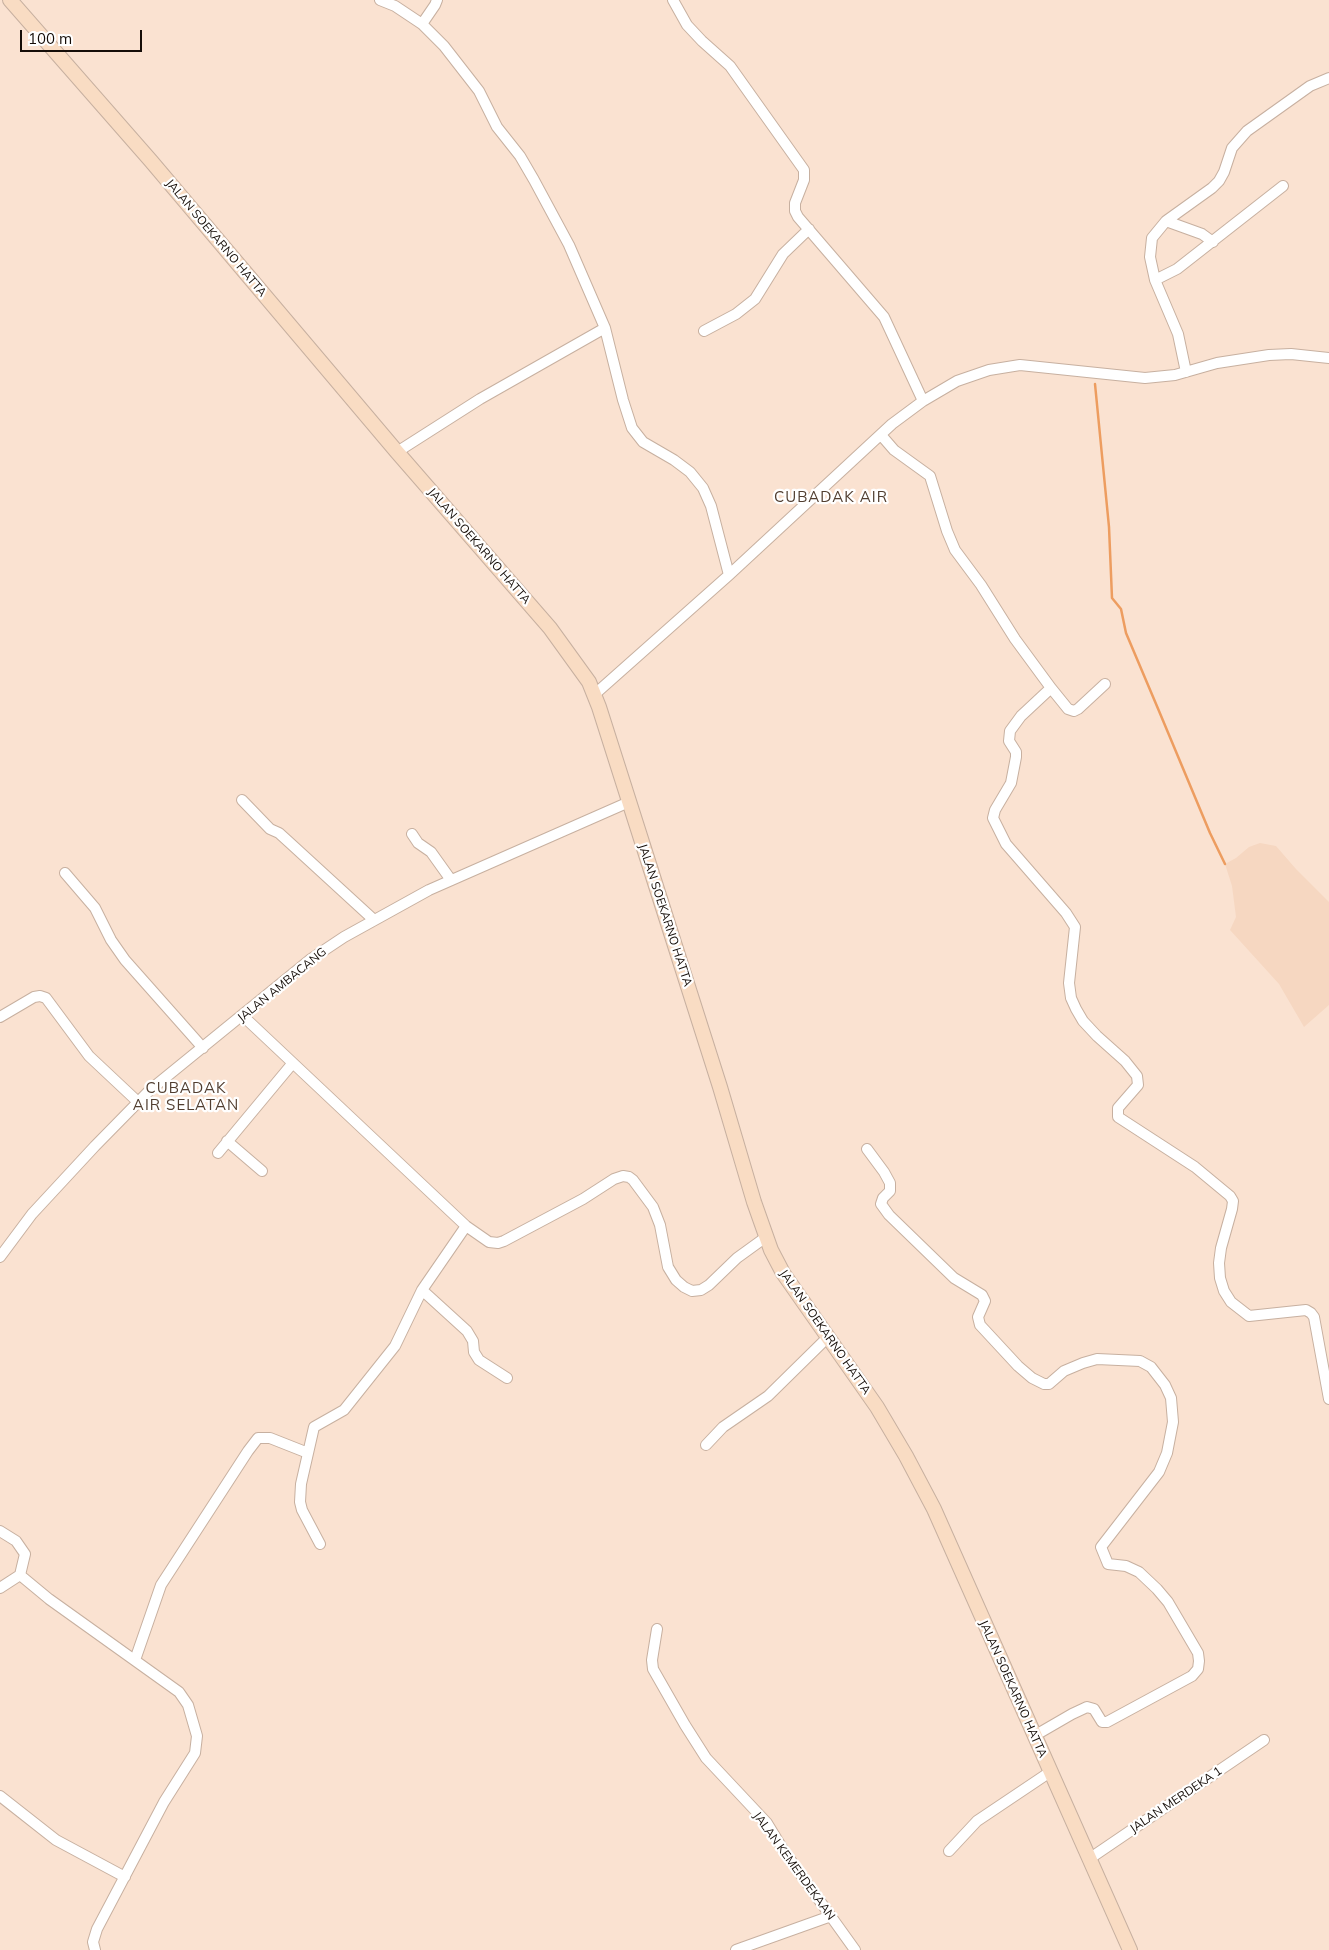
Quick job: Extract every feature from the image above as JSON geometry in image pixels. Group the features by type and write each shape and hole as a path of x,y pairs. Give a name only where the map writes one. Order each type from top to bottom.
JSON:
{"street":[{"name":"JALAN SOEKARNO HATTA","path":"10,0 151,161 397,452 550,628 583,672 594,694 629,802 766,1237 783,1273 877,1407 934,1508 1130,1950"},
{"path":"380,0 395,6 422,24 444,46 479,91 496,127 520,156 569,245 605,328 632,428 639,438 650,447 683,466 703,488 711,506 729,575"},
{"path":"422,24 437,0"},
{"path":"673,0 687,25 730,66 804,170 804,180 795,203 795,212 884,317 923,401"},
{"path":"1186,372 1178,334 1155,280 1150,258 1152,238 1166,221 1219,181 1232,148 1247,131 1310,86 1329,78"},
{"path":"1155,280 1177,268 1213,242 1283,186"},
{"path":"1166,221 1202,234 1213,242"},
{"path":"704,331 736,314 755,299 783,254 792,243 809,229"},
{"path":"397,452 480,399 605,328"},
{"path":"594,694 729,575 881,435 923,401 957,381 1003,367 1020,365 1159,378 1217,363 1269,355 1291,354 1329,358"},
{"path":"881,435 894,450 930,476 955,550 981,585 1015,639 1068,709 1074,711 1078,709 1105,684"},
{"path":"1051,688 1021,716 1010,731 1009,741 1016,752 1016,757 1011,783 993,816 997,829 1006,844 1066,912 1075,927 1069,983 1071,998 1076,1009 1097,1036 1125,1061 1138,1076 1138,1085 1118,1108 1118,1117 1195,1167 1230,1196 1233,1201 1232,1210 1221,1248 1219,1263 1220,1278 1224,1291 1231,1302 1249,1316 1306,1310 1311,1313 1314,1317 1329,1399"},
{"path":"242,800 270,829 279,833 374,920"},
{"name":"JALAN AMBACANG","path":"0,1257 32,1214 94,1146 138,1102 186,1059 243,1016 311,959 374,920 451,880 629,802"},
{"path":"412,834 418,843 431,852 451,880"},
{"path":"66,873 95,908 111,940 125,960 203,1048"},
{"path":"0,1017 34,997 46,998 89,1056 138,1102"},
{"path":"243,1016 466,1226 489,1242 498,1243 583,1199 614,1179 623,1176 629,1177 648,1199 657,1215 668,1267 676,1280 692,1291 701,1290 709,1285 737,1258 766,1237"},
{"path":"218,1153 292,1064"},
{"path":"227,1141 262,1172"},
{"path":"866,1149 884,1172 890,1184 890,1191 883,1198 881,1204 889,1215 954,1278 982,1294 985,1301 978,1317 980,1325 1018,1366 1032,1378 1044,1384 1049,1384 1064,1371 1083,1362 1097,1359 1140,1361 1150,1367 1165,1386 1171,1398 1173,1422 1167,1453 1159,1472 1101,1547 1108,1564 1126,1566 1139,1572 1168,1602 1198,1653 1198,1669 1192,1676 1107,1722 1102,1722 1094,1709 1087,1707 1034,1736"},
{"path":"320,1544 302,1510 300,1502 301,1484 314,1427 348,1406 397,1342 422,1290 466,1226"},
{"path":"422,1290 467,1331 473,1341 474,1352 479,1360 507,1378"},
{"path":"706,1445 723,1427 768,1396 827,1338"},
{"path":"135,1660 161,1585 258,1438 270,1438 308,1453"},
{"path":"0,1531 16,1542 25,1554 20,1575 0,1588"},
{"path":"20,1575 49,1599 172,1686 184,1698 197,1736 195,1753 164,1802 97,1930 93,1942 95,1950"},
{"name":"JALAN KEMERDEKAAN","path":"657,1630 652,1660 653,1669 685,1725 706,1758 766,1823 855,1950"},
{"name":"JALAN MERDEKA 1","path":"1089,1859 1264,1740"},
{"path":"948,1852 977,1821 1050,1772"},
{"path":"0,1796 56,1840 125,1878"},
{"path":"736,1950 831,1916"}],"shaded area":[{"path":"1260,843 1276,846 1329,902 1329,1005 1304,1027 1279,984 1230,930 1236,917 1232,886 1225,864 1249,847"}],"waterway":[{"path":"1095,384 1109,527 1112,598 1121,609 1126,633 1210,833 1225,864"}],"district":[{"name":"CUBADAK AIR","path":"831,497"},
{"name":"CUBADAK AIR SELATAN","path":"186,1096"}]}
